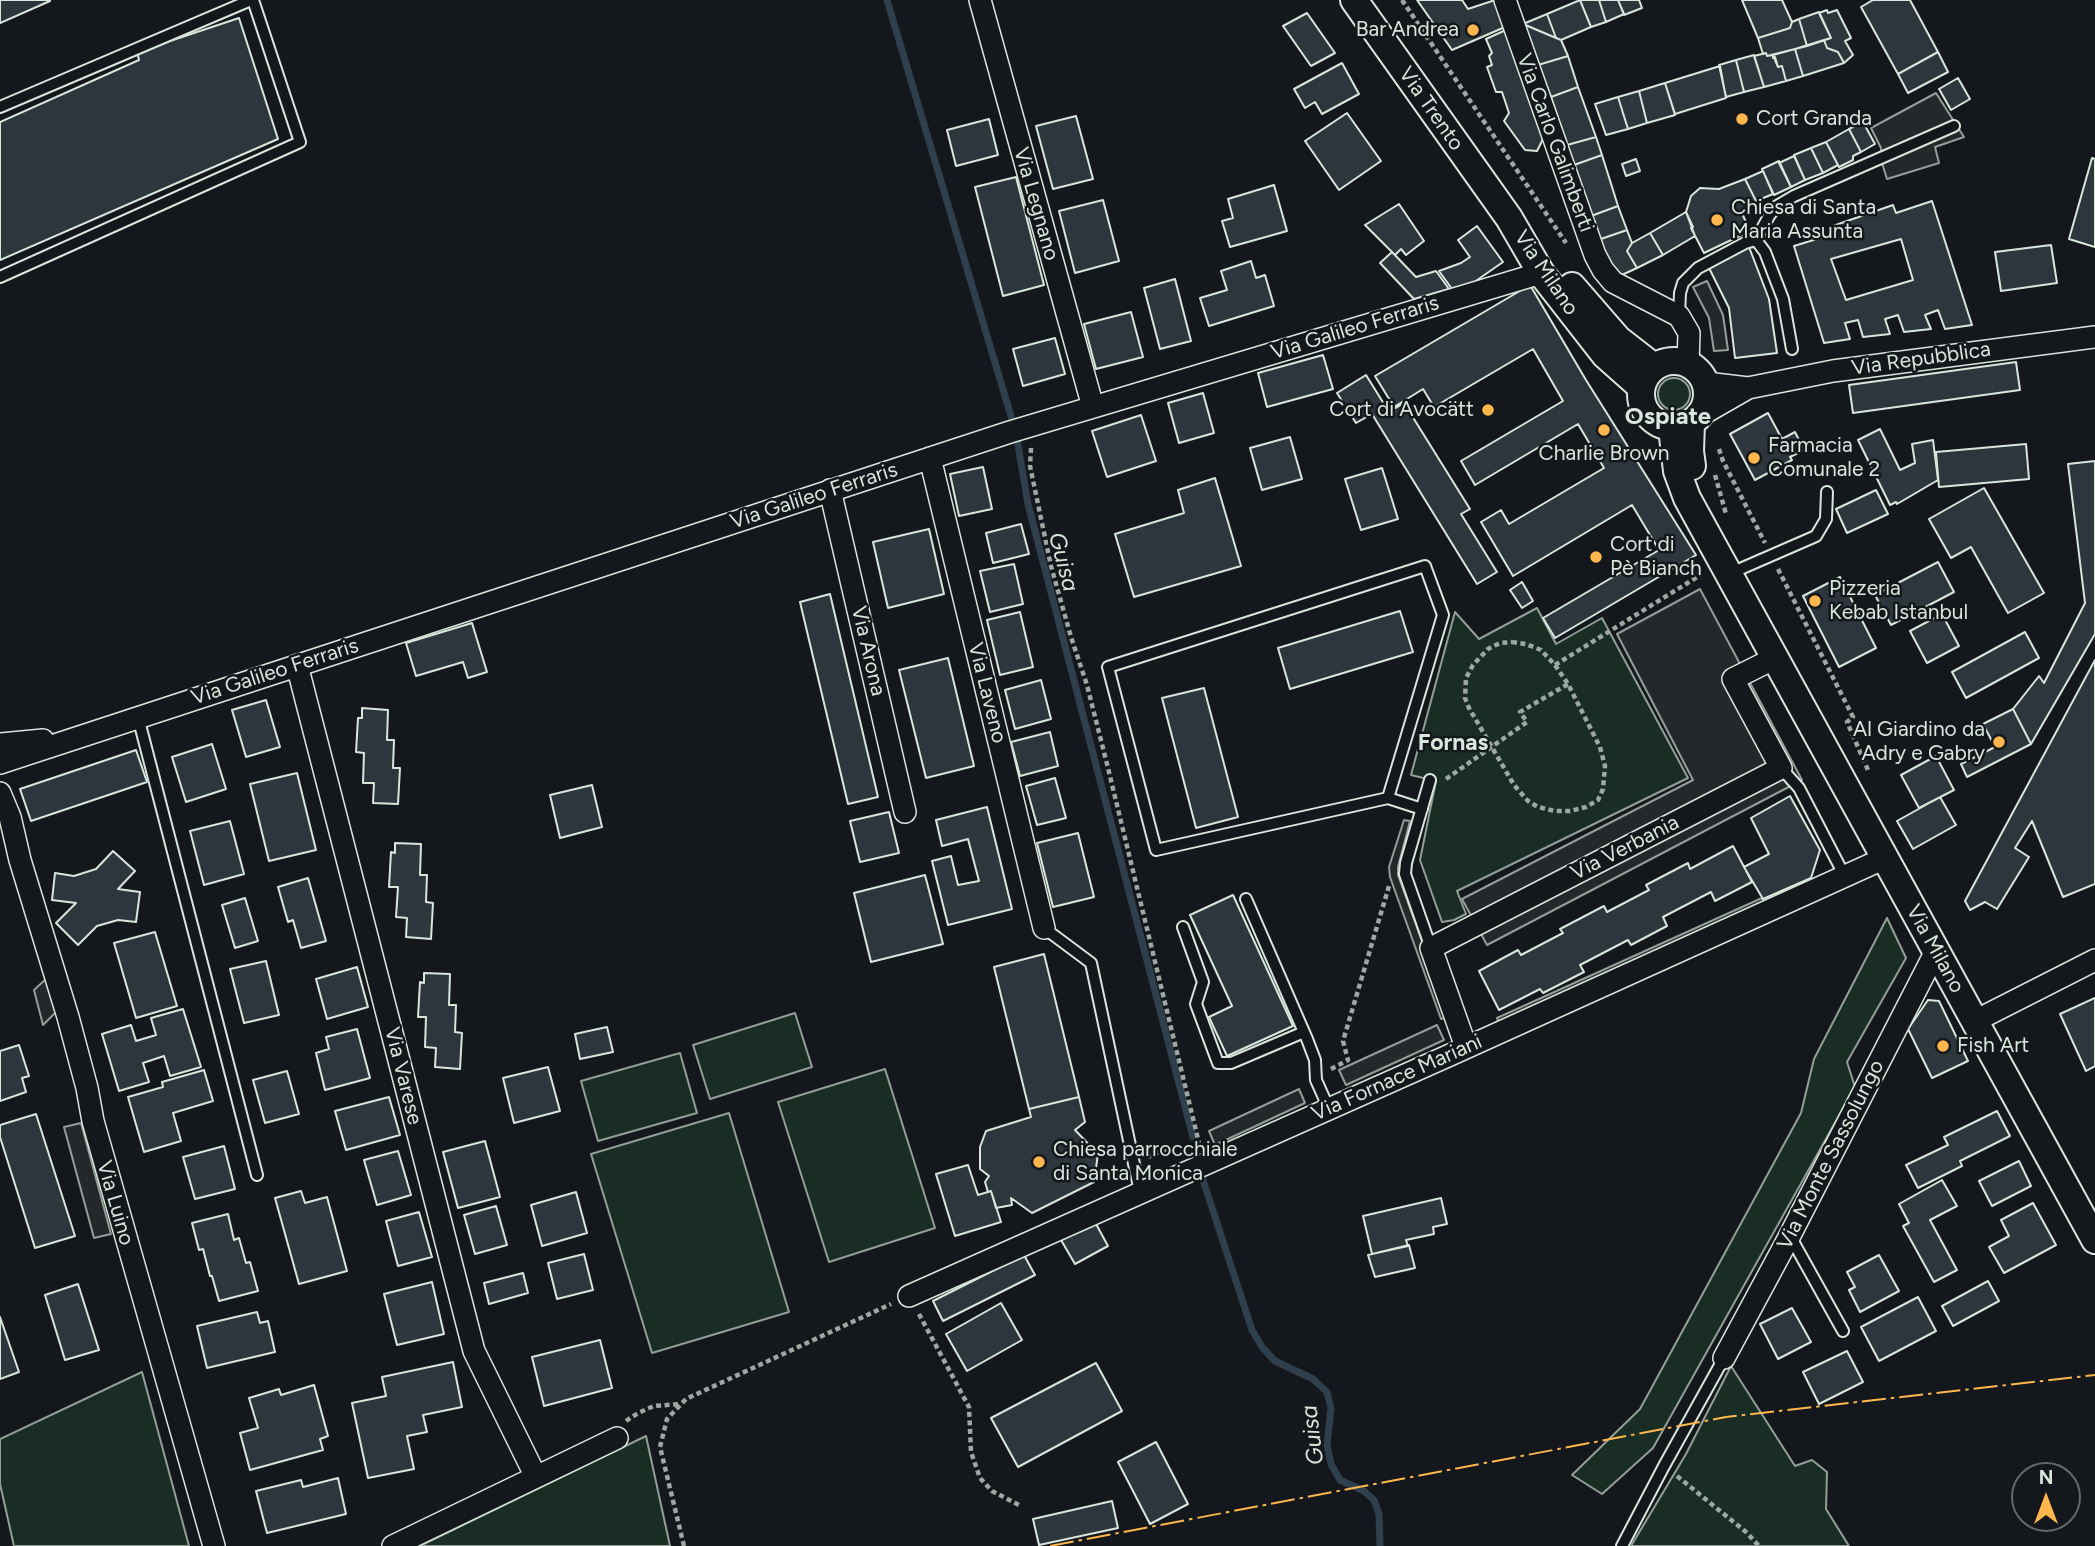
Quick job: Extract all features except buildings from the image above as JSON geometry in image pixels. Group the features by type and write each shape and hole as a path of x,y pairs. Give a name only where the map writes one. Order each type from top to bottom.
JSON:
{"street":[{"name":"Via Legnano","path":"979,0 1093,407"},
{"name":"Via Trento","path":"1354,0 1509,218"},
{"name":"Via Carlo Galimberti","path":"1505,0 1595,255 1603,270 1613,282 1679,316"},
{"name":"Via Milano","path":"1509,218 1541,273 1605,355 1647,377"},
{"name":"Via Milano","path":"1509,218 1536,243 1647,377"},
{"name":"Via Galileo Ferraris","path":"0,763 1023,428 1541,273"},
{"path":"1679,316 1689,333 1697,373 1708,393 1706,405 1688,422 1658,424 1647,414 1641,401 1647,377 1665,362 1677,360 1697,373"},
{"name":"Via Repubblica","path":"1688,422 1748,388 1833,371 2095,337"},
{"name":"Via Repubblica","path":"1697,373 1748,388"},
{"name":"Via Milano","path":"1688,422 1692,466 1723,572 1775,658 2095,1240"},
{"name":"Via Laveno","path":"930,458 1044,928"},
{"name":"Via Arona","path":"830,490 905,812"},
{"path":"1775,658 1732,679 1781,768"},
{"name":"Via Varese","path":"297,665 474,1351 536,1477"},
{"name":"Via Galileo Ferraris","path":"0,744 90,734"},
{"name":"Via Verbania","path":"1431,948 1781,768"},
{"name":"Via Luino","path":"0,793 10,817 20,860 68,1017 93,1121 214,1546"},
{"name":"Via Luino","path":"0,822 20,860"},
{"name":"Via Fornace Mariani","path":"909,1296 1885,858"},
{"path":"1431,948 1466,1047"},
{"name":"Via Monte Sassolungo","path":"1724,1358 1790,1236 1936,951"},
{"path":"1975,1021 2095,960"},
{"path":"393,1546 617,1438"}],"lane":[{"path":"0,107 252,0 300,142 0,277"},
{"path":"1679,316 1683,283 1698,268 1756,240 1777,206 1794,196 1954,126"},
{"path":"1756,240 1765,252 1783,299 1792,349"},
{"path":"1723,572 1772,556 1816,536 1826,519 1827,492"},
{"path":"1388,798 1443,615 1426,566 1108,667 1156,850 1388,798 1422,809"},
{"path":"138,717 257,1175"},
{"path":"1781,768 1799,788 1840,867"},
{"path":"1431,948 1405,874 1422,809 1436,782"},
{"path":"1246,899 1304,1032 1315,1060 1316,1080 1329,1108"},
{"path":"1044,928 1091,963 1140,1192"},
{"path":"1183,928 1203,982 1196,1004 1218,1063 1231,1063 1304,1032"},
{"path":"1790,1236 1843,1331"},
{"path":"1622,1546 1724,1358"}],"path":[{"path":"1023,428 1030,451 1030,467 1051,566 1090,696 1205,1164"},
{"path":"1719,449 1853,717 1847,722 1871,776"},
{"path":"1723,461 1713,466 1726,515"},
{"path":"1555,665 1723,572"},
{"path":"1500,643 1526,644 1541,650 1555,665 1568,684 1600,747 1605,766 1603,789 1598,800 1586,807 1570,811 1538,807 1528,801 1514,785 1465,698 1466,678 1473,665 1488,649 1500,643"},
{"path":"1436,782 1527,722 1520,712 1568,684"},
{"path":"1331,1069 1348,1060 1343,1041 1389,886"},
{"path":"684,1546 660,1447 667,1419 686,1399 909,1296 969,1407 971,1452 980,1478 992,1491 1019,1505"},
{"path":"617,1438 620,1427 638,1413 654,1406 681,1404"},
{"path":"1664,1465 1746,1532 1759,1546"}],"green space":[{"path":"1674,378 1685,383 1690,394 1685,405 1674,410 1663,405 1658,394 1663,383"},
{"path":"1537,608 1556,644 1602,618 1688,778 1457,891 1466,914 1442,922 1420,860 1436,781 1411,775 1455,612 1479,639"},
{"path":"1887,918 1906,958 1847,1062 1855,1087 1653,1448 1602,1494 1572,1475 1640,1409 1801,1113 1814,1059"},
{"path":"795,1013 812,1067 710,1099 693,1045"},
{"path":"680,1053 697,1113 598,1141 581,1081"},
{"path":"885,1069 935,1228 829,1262 778,1102"},
{"path":"729,1113 789,1312 652,1353 591,1154"},
{"path":"1731,1366 1795,1466 1812,1460 1827,1472 1826,1509 1849,1546 1631,1546 1686,1454"},
{"path":"142,1372 189,1546 14,1546 0,1484 0,1439"},
{"path":"646,1436 670,1546 420,1546"}],"shaded area":[{"path":"1936,93 1964,137 1935,147 1939,163 1887,179 1881,148 1871,128"},
{"path":"1707,281 1723,315 1728,350 1714,351 1709,318 1693,287"},
{"path":"1700,589 1802,780 1487,945 1462,899 1693,780 1617,634"},
{"path":"1404,820 1410,821 1398,875 1449,1016 1441,1019 1390,877 1389,867"},
{"path":"1762,898 1766,906 1501,1027 1497,1018"},
{"path":"46,979 56,1012 43,1025 34,990"},
{"path":"1437,1025 1444,1040 1346,1085 1339,1070"},
{"path":"1299,1089 1305,1103 1215,1145 1209,1131"},
{"path":"81,1123 111,1234 94,1238 64,1127"}],"waterway":[{"name":"Guisa","path":"887,0 1016,433 1028,504 1193,1137"},
{"name":"Guisa","path":"1202,1177 1252,1330 1275,1361 1313,1379 1327,1392 1331,1408 1327,1445 1331,1464 1340,1480 1364,1491 1374,1500 1379,1514 1380,1546"}],"power":[{"path":"1050,1546 1726,1417 2095,1375"}],"place":[{"name":"Bar Andrea","path":"1473,30"},
{"name":"Cort Granda","path":"1742,119"},
{"name":"Chiesa di Santa Maria Assunta","path":"1717,220"},
{"name":"Cort di Avocätt","path":"1488,410"},
{"name":"Charlie Brown","path":"1604,430"},
{"name":"Farmacia Comunale 2","path":"1754,458"},
{"name":"Cort di Pè Bianch","path":"1596,557"},
{"name":"Pizzeria Kebab Istanbul","path":"1815,601"},
{"name":"Al Giardino da Adry e Gabry","path":"1999,742"},
{"name":"Fish Art","path":"1943,1046"},
{"name":"Chiesa parrocchiale di Santa Monica","path":"1039,1162"}],"district":[{"name":"Ospiate","path":"1668,417"},
{"name":"Fornas","path":"1453,743"}]}
